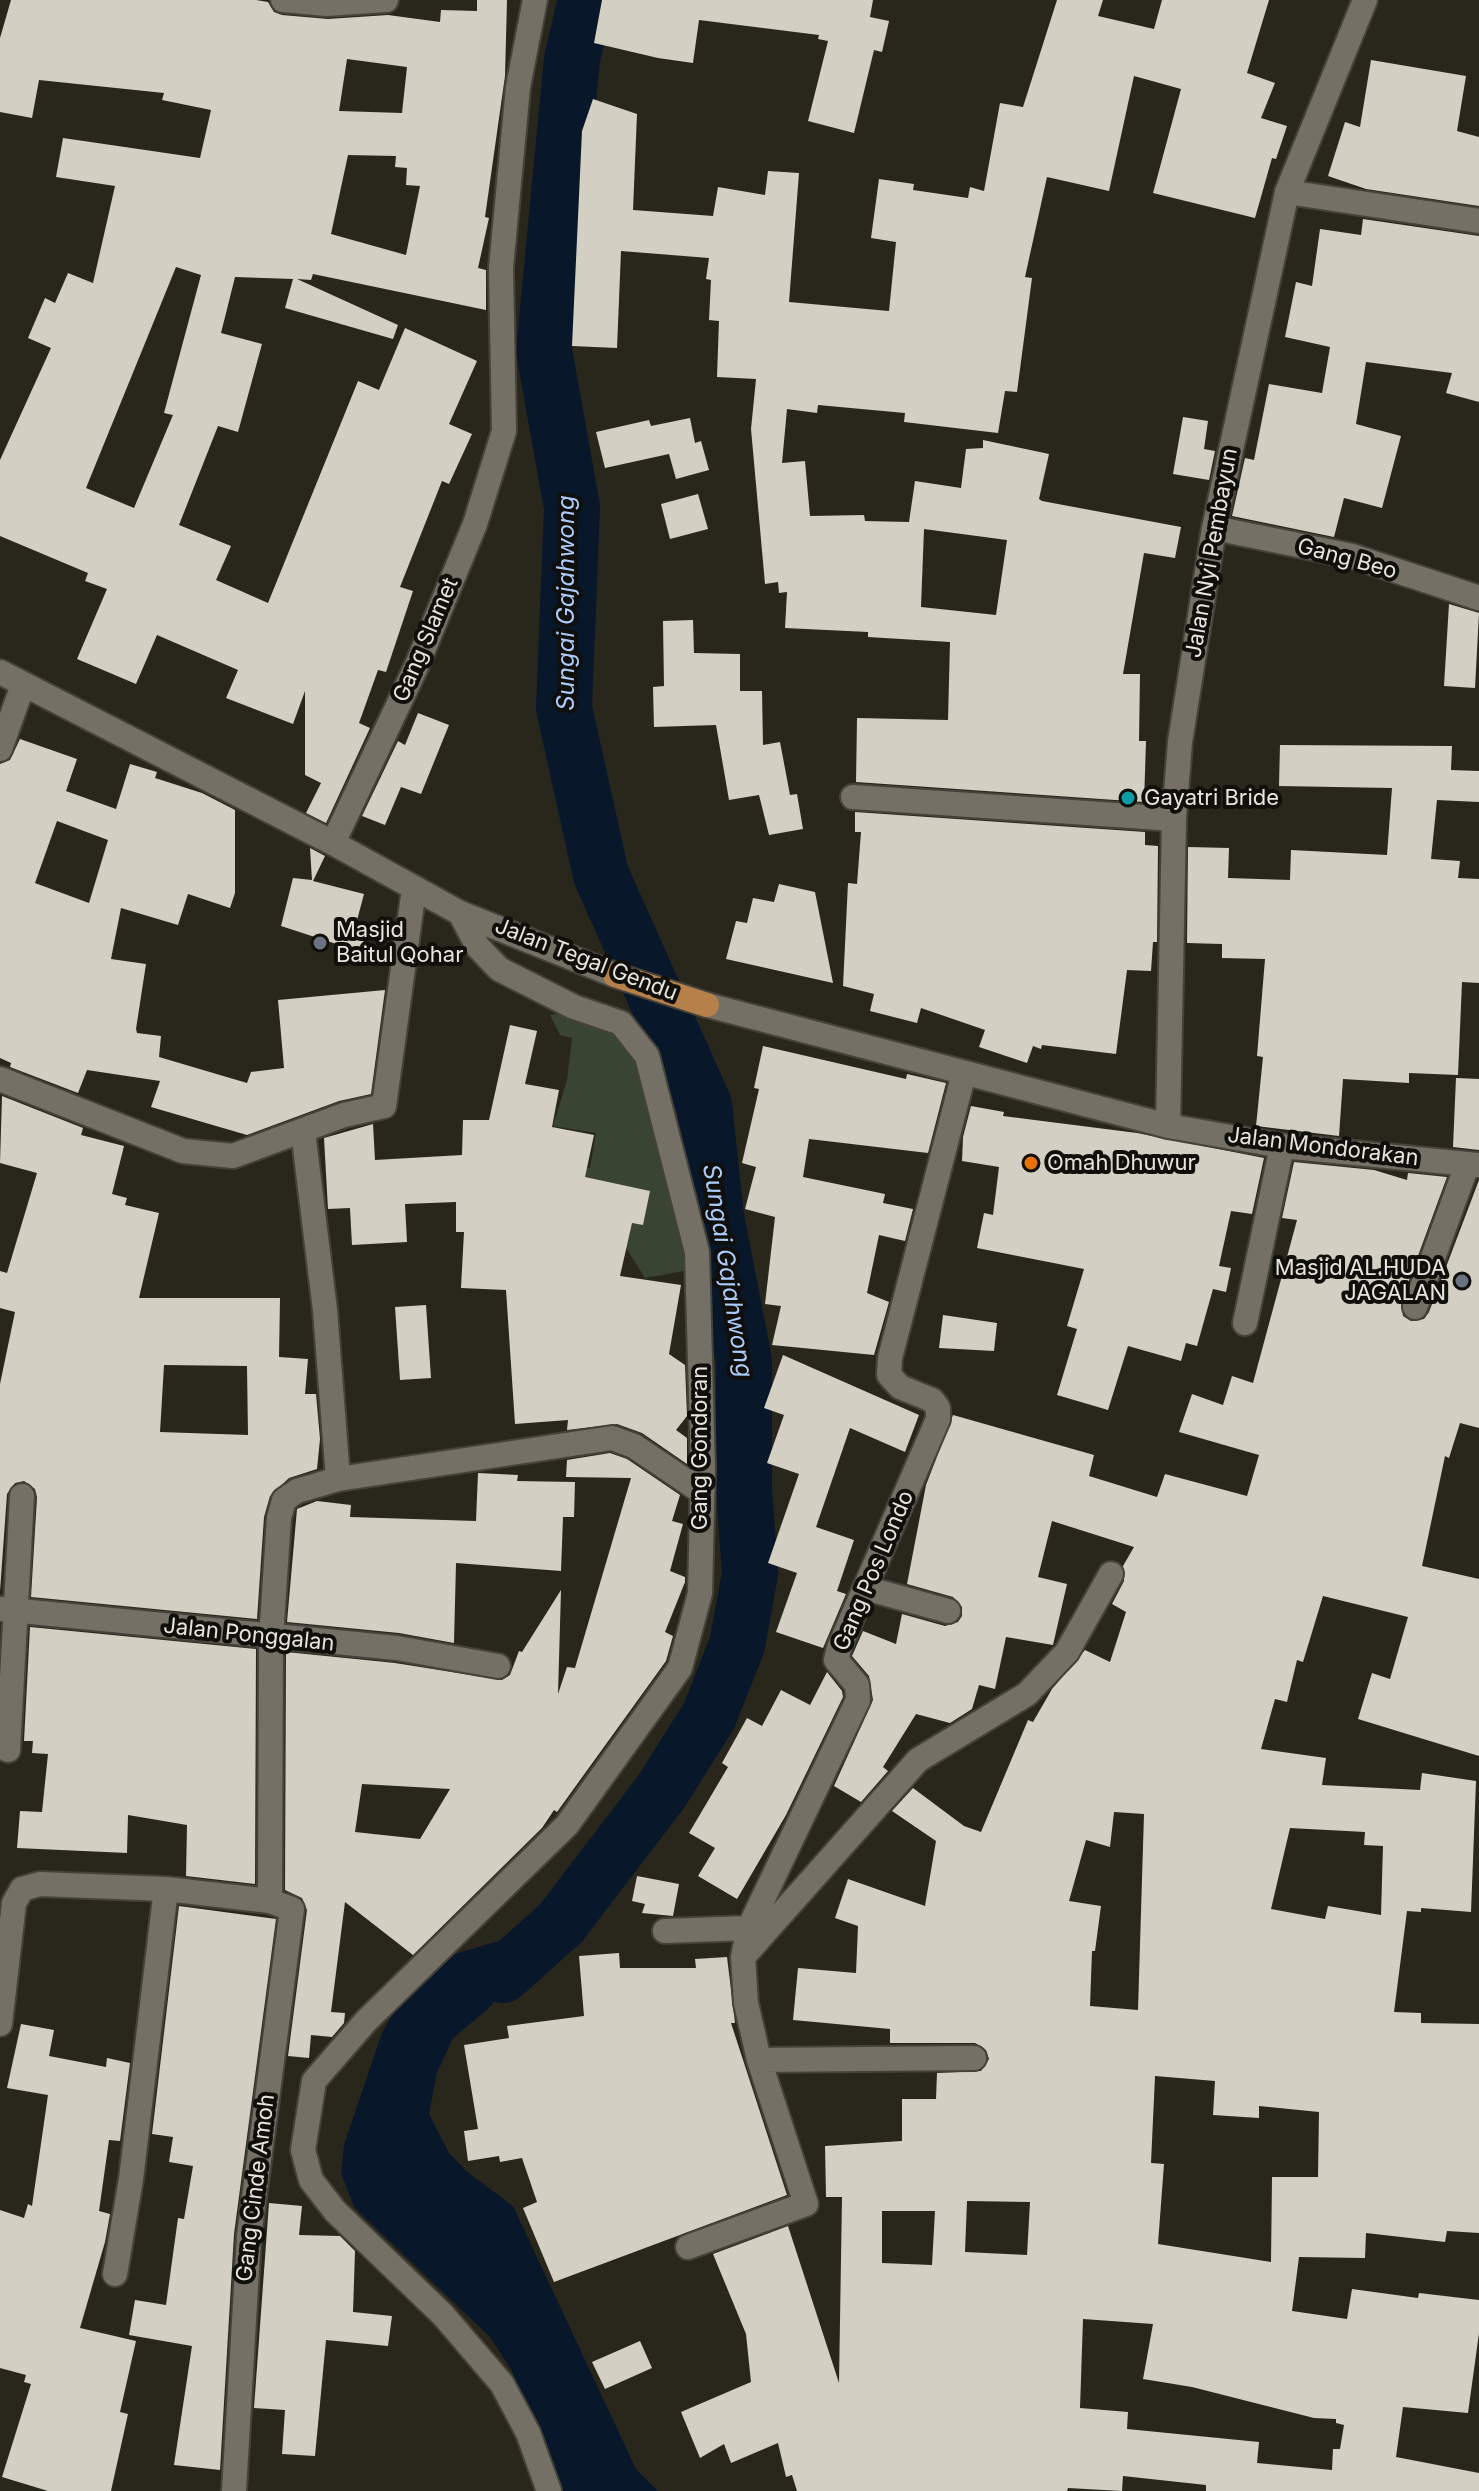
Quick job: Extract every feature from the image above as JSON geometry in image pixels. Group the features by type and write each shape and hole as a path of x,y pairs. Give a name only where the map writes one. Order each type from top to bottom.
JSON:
{"main road":[{"name":"Jalan Tegal Gendu","path":"615,975 707,1005"}],"street":[{"path":"283,0 327,4 386,0"},
{"name":"Gang Slamet","path":"333,843 417,665 475,524 504,431 501,268 518,87 535,0"},
{"name":"Jalan Nyi Pembayun","path":"1168,1126 1174,819 1180,742 1214,528 1287,192 1365,0"},
{"path":"1287,192 1479,221"},
{"name":"Gang Beo","path":"1214,528 1352,556 1479,598"},
{"name":"Jalan Tegal Gendu","path":"0,672 333,843 460,913 615,975"},
{"path":"0,749 23,685"},
{"path":"853,797 1174,819"},
{"path":"0,1079 183,1151 233,1156 344,1115 384,1106 414,889"},
{"name":"Gang Gondoran","path":"460,913 478,947 499,969 574,1007 621,1023 647,1056 697,1252 702,1492 700,1593 680,1668 567,1825 366,2021 314,2081 303,2150 311,2180 335,2211 443,2315 502,2384 528,2433 549,2491"},
{"name":"Jalan Tegal Gendu","path":"707,1005 962,1084 1168,1126"},
{"name":"Gang Pos Londo","path":"749,1928 858,1700 857,1685 836,1660 938,1419 938,1408 932,1400 900,1387 889,1375 890,1358 962,1084"},
{"name":"Jalan Mondorakan","path":"1168,1126 1282,1146 1473,1165"},
{"path":"303,1131 325,1310 338,1479"},
{"path":"1245,1323 1282,1146"},
{"path":"1415,1307 1473,1165"},
{"path":"0,2024 14,1903 22,1889 40,1884 166,1889 270,1901 271,1639 279,1518 284,1500 297,1491 338,1479 612,1438 634,1446 702,1492"},
{"path":"8,1750 7,1609 22,1496"},
{"path":"743,1957 918,1760 1027,1694 1067,1652 1111,1574"},
{"path":"865,1588 948,1611"},
{"name":"Jalan Ponggalan","path":"7,1609 271,1639 397,1648 498,1666"},
{"path":"115,2274 131,2179 166,1889"},
{"name":"Gang Cinde Amoh","path":"234,2491 249,2236 292,1909 270,1901"},
{"path":"665,1931 749,1928 743,1957 746,2003 759,2060 806,2204 688,2247"},
{"path":"759,2060 974,2058"}],"green space":[{"path":"599,1008 649,1071 689,1270 645,1278 625,1246 529,1164 590,1168 596,1133 553,1126 567,1080 572,1038 560,1035 550,1015"}],"water":[{"path":"561,1923 487,2010 453,2038 437,2073 429,2114 449,2153 466,2171 513,2206 636,2469 658,2491 557,2491 511,2369 489,2336 354,2207 341,2173 344,2145 382,2033 410,1984 444,1957"}],"building":[{"path":"11,0 256,0 268,2 274,12 282,15 328,19 388,15 440,22 441,10 477,11 477,0 507,0 505,76 485,217 489,218 478,268 486,270 486,310 313,274 311,280 297,279 398,325 393,339 285,308 293,279 235,277 221,333 262,344 238,432 218,426 179,525 231,546 216,580 268,603 358,381 379,390 405,328 477,361 449,424 472,434 449,484 442,481 400,587 413,591 386,672 378,670 359,723 370,728 326,823 306,813 321,783 305,775 305,691 293,724 226,698 238,670 157,635 136,684 77,659 107,589 85,581 88,573 0,536 0,460 51,348 28,338 45,298 55,303 68,273 93,283 115,186 56,177 63,138 200,158 211,110 162,100 164,93 39,80 32,118 0,112 0,38","holes":["347,59 407,67 402,113 339,111","348,155 396,156 395,167 407,168 406,185 420,186 406,255 331,234","176,267 201,275 164,413 173,415 134,508 86,488"]},
{"path":"602,0 873,0 870,17 889,21 882,52 874,50 854,133 808,121 828,41 818,39 819,35 699,20 693,63 658,58 594,43"},
{"path":"1057,0 1103,0 1098,16 1154,29 1162,0 1269,0 1247,73 1275,83 1261,118 1287,126 1276,159 1272,158 1255,218 1153,193 1181,89 1134,76 1109,191 1047,177 1025,277 1032,278 1017,392 1005,391 998,433 904,422 905,413 818,405 817,413 787,409 782,463 805,461 810,516 864,515 865,521 909,522 915,481 961,488 966,449 983,448 983,440 1049,454 1039,499 1042,501 1181,527 1175,558 1144,553 1123,674 1140,674 1139,741 1146,741 1144,802 856,782 857,718 948,720 950,642 868,637 868,632 785,628 787,592 779,593 778,582 765,584 751,429 756,379 717,377 719,321 709,320 711,280 706,279 709,258 621,251 617,348 572,346 582,131 593,99 637,114 633,210 713,216 718,187 765,195 768,171 799,173 789,302 889,311 896,242 871,238 879,179 914,184 913,190 968,198 970,187 984,191 1000,103 1023,107","holes":["924,529 1007,540 996,615 921,607"]},
{"path":"1371,60 1466,76 1457,131 1479,137 1479,206 1366,189 1328,176 1345,122 1360,127"},
{"path":"1363,219 1479,236 1479,402 1446,393 1452,373 1366,362 1356,424 1401,436 1382,508 1344,498 1334,537 1232,516 1245,458 1254,460 1269,384 1322,393 1330,347 1285,337 1296,282 1312,286 1320,229 1361,235"},
{"path":"1183,417 1208,421 1204,449 1215,451 1209,480 1173,474"},
{"path":"690,418 695,443 701,441 709,470 676,479 669,454 605,468 596,432 649,420 651,426"},
{"path":"698,494 708,529 670,539 661,504"},
{"path":"1449,604 1479,613 1475,688 1444,686"},
{"path":"693,620 694,653 740,654 740,691 762,691 763,745 780,742 790,795 797,794 803,829 769,835 759,795 729,800 716,725 654,727 653,687 664,686 663,621"},
{"path":"418,713 449,725 421,794 401,787 385,825 362,816 398,741 405,745"},
{"path":"20,739 77,759 66,791 116,809 130,764 157,772 155,778 202,793 235,810 235,893 230,908 188,894 178,925 121,908 111,959 146,964 136,1029 137,1033 161,1036 159,1057 247,1083 251,1072 284,1068 278,1000 385,990 371,1094 339,1101 247,1135 151,1107 160,1081 87,1070 78,1093 10,1067 11,1063 0,1058 0,764 10,760","holes":["57,821 108,840 89,903 35,883"]},
{"path":"1280,745 1452,746 1451,770 1479,771 1479,802 1437,800 1431,859 1460,861 1458,878 1479,879 1479,983 1462,982 1458,1075 1409,1073 1409,1083 1343,1079 1339,1136 1256,1126 1263,1057 1257,1056 1265,959 1222,958 1222,944 1187,943 1188,847 1229,848 1228,878 1290,880 1291,850 1387,855 1392,788 1279,786"},
{"path":"855,812 1145,832 1145,845 1158,846 1157,942 1153,942 1151,971 1127,970 1116,1054 1042,1045 1041,1049 1033,1046 1027,1063 979,1047 985,1030 921,1008 917,1023 870,1011 874,994 843,986 848,883 857,884 861,832 855,832"},
{"name":"Masjid Baitul Qohar","path":"310,848 325,856 313,881 364,894 356,924 367,927 361,952 281,926 293,878 312,880"},
{"path":"779,884 815,892 833,983 726,959 736,921 747,923 753,898 774,902"},
{"path":"510,1025 537,1031 525,1084 559,1090 552,1127 594,1135 585,1177 650,1191 643,1225 632,1223 620,1276 681,1285 669,1354 685,1365 687,1416 676,1430 687,1438 687,1464 642,1433 617,1424 567,1430 568,1420 515,1424 506,1290 461,1288 464,1232 456,1232 456,1202 405,1204 407,1242 352,1245 350,1208 328,1209 324,1138 373,1124 375,1160 462,1155 463,1120 489,1120"},
{"path":"763,1046 906,1079 907,1074 946,1083 928,1153 809,1139 803,1177 885,1194 883,1203 913,1209 905,1241 879,1235 867,1293 889,1302 874,1355 772,1345 781,1306 765,1304 775,1217 745,1209 756,1167 742,1163 759,1089 754,1088"},
{"path":"1456,1078 1479,1079 1479,1150 1453,1147"},
{"path":"2,1096 83,1128 81,1135 124,1146 112,1194 127,1198 125,1205 159,1213 139,1298 280,1298 279,1357 308,1359 305,1394 316,1394 320,1439 317,1469 289,1478 270,1496 264,1517 257,1619 31,1597 37,1497 35,1489 24,1481 15,1483 7,1494 0,1591 0,1384 15,1312 0,1308 0,1271 7,1273 37,1173 0,1163","holes":["164,1365 247,1366 248,1435 160,1432"]},
{"path":"971,1106 1004,1112 1003,1116 1137,1133 1264,1158 1252,1214 1231,1211 1219,1266 1231,1268 1226,1292 1213,1289 1197,1346 1186,1343 1181,1361 1128,1346 1108,1410 1057,1395 1077,1329 1067,1326 1084,1269 977,1248 984,1213 993,1215 999,1167 962,1161 963,1137"},
{"path":"1294,1162 1374,1170 1407,1180 1408,1173 1447,1177 1401,1302 1403,1316 1411,1321 1424,1319 1479,1180 1479,1428 1460,1423 1449,1458 1445,1456 1422,1566 1479,1579 1479,1756 1358,1719 1372,1673 1390,1679 1408,1617 1323,1596 1303,1662 1297,1660 1287,1702 1275,1699 1261,1749 1326,1758 1322,1785 1420,1790 1422,1773 1476,1781 1471,1912 1421,1908 1421,1912 1407,1911 1394,2012 1421,2013 1421,2023 1479,2024 1479,2233 1447,2231 1445,2242 1366,2233 1365,2258 1299,2257 1292,2311 1347,2319 1352,2289 1418,2298 1419,2293 1479,2300 1479,2333 1468,2413 1403,2407 1396,2457 1479,2473 1479,2491 1206,2491 1206,2485 1123,2476 1122,2491 1068,2488 1067,2491 797,2491 792,2475 786,2477 778,2443 731,2463 724,2444 700,2458 681,2412 751,2382 746,2334 713,2254 788,2226 839,2383 842,2197 826,2197 825,2146 902,2141 902,2099 936,2099 937,2073 981,2071 989,2059 986,2050 975,2043 890,2043 890,2029 793,2020 798,1968 856,1973 858,1926 835,1918 848,1879 925,1906 936,1841 892,1811 913,1788 964,1826 981,1832 1028,1720 1033,1722 1052,1689 1085,1650 1110,1662 1126,1612 1112,1604 1124,1581 1123,1566 1134,1547 1052,1521 1038,1577 1067,1584 1053,1645 1006,1637 995,1689 979,1685 972,1709 950,1723 916,1714 883,1767 888,1771 861,1802 834,1786 873,1700 869,1676 852,1656 863,1631 896,1644 902,1614 945,1626 958,1622 962,1616 962,1607 953,1597 907,1584 926,1485 953,1415 1094,1455 1089,1476 1157,1497 1165,1474 1247,1496 1259,1455 1179,1432 1192,1394 1223,1405 1232,1376 1253,1383 1297,1220 1282,1218","holes":["1114,1812 1144,1814 1138,2010 1090,2006 1092,1951 1095,1951 1101,1906 1069,1901 1086,1840 1110,1847","1290,1828 1365,1832 1364,1845 1383,1846 1381,1915 1328,1906 1325,1919 1271,1909","1155,2076 1215,2081 1213,2115 1259,2118 1259,2106 1319,2112 1318,2177 1272,2177 1271,2262 1158,2244 1164,2164 1151,2163","967,2201 1030,2202 1027,2255 965,2252","882,2211 935,2211 932,2265 882,2263","1083,2319 1153,2324 1143,2379 1192,2387 1314,2418 1336,2419 1336,2423 1344,2425 1340,2449 1333,2449 1332,2470 1257,2463 1259,2442 1127,2429 1128,2412 1080,2408"]},
{"path":"426,1305 431,1378 400,1380 395,1307"},
{"path":"943,1315 997,1323 994,1351 939,1348"},
{"path":"783,1355 919,1415 905,1452 850,1428 816,1527 854,1540 837,1591 846,1594 823,1648 776,1632 797,1573 768,1563 799,1474 767,1463 784,1415 764,1408"},
{"path":"610,1453 627,1459 680,1495 672,1521 683,1524 670,1571 685,1577 685,1582 665,1632 673,1636 666,1661 557,1812 554,1810 542,1828 413,1955 345,1902 331,2012 345,2013 344,2023 332,2037 311,2035 309,2058 288,2056 307,1910 302,1898 285,1890 286,1652 395,1663 502,1680 510,1675 519,1651 522,1652 561,1590 558,1694 567,1667 575,1668 631,1478 566,1477 567,1460","holes":["362,1784 450,1789 420,1839 355,1832"]},
{"path":"478,1473 518,1475 517,1481 575,1482 574,1517 563,1517 561,1571 456,1563 454,1643 399,1633 287,1622 297,1509 317,1501 351,1505 350,1517 476,1521"},
{"path":"30,1627 256,1649 255,1884 186,1876 187,1825 128,1815 127,1853 17,1848 20,1811 42,1812 48,1754 32,1753 33,1741 24,1741"},
{"path":"827,1672 843,1697 786,1815 737,1899 698,1876 715,1848 689,1833 728,1767 722,1763 747,1718 762,1726 781,1690 810,1705"},
{"path":"637,1876 679,1884 673,1916 642,1913 645,1904 632,1901"},
{"path":"179,1906 276,1919 234,2234 220,2470 174,2465 192,2346 129,2335 135,2300 166,2305 178,2218 184,2219 193,2166 169,2162 173,2137 152,2134"},
{"path":"619,1953 620,1968 696,1968 695,1959 727,1957 735,2023 731,2023 787,2195 554,2282 523,2208 537,2202 522,2158 500,2162 499,2156 468,2161 464,2131 478,2129 464,2045 509,2038 507,2026 584,2016 579,1956"},
{"path":"21,2024 54,2030 49,2056 106,2067 107,2058 130,2063 120,2141 109,2140 99,2211 110,2214 105,2242 80,2328 136,2341 120,2412 128,2414 111,2491 48,2491 2,2477 31,2384 24,2382 26,2375 0,2368 0,2210 24,2218 28,2204 32,2206 48,2095 7,2088"},
{"path":"269,2203 302,2206 299,2235 340,2236 355,2251 353,2312 392,2316 388,2346 326,2340 315,2456 282,2454 285,2410 254,2408"},
{"path":"640,2341 652,2368 605,2389 592,2362"}],"waterway":[{"name":"Sungai Gajahwong","path":"503,1975 561,1923 661,1792 709,1716 737,1645 750,1574 744,1488 744,1361 716,1216 704,1105 601,875 564,708 572,507 544,351 572,59 586,0"}],"place":[{"name":"Gayatri Bride","path":"1128,798"},
{"name":"Masjid Baitul Qohar","path":"320,943"},
{"name":"Omah Dhuwur","path":"1031,1163"},
{"name":"Masjid AL.HUDA JAGALAN","path":"1462,1281"}]}
